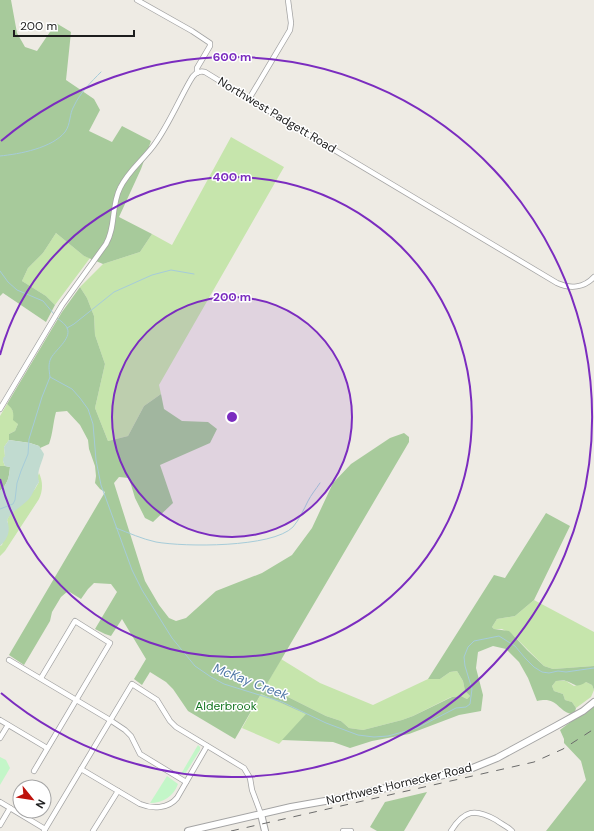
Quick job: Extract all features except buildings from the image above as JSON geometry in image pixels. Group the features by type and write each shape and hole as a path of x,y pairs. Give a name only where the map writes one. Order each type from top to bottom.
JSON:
{"street":[{"path":"0,409 62,305 109,240 116,197 122,183 134,166 155,144 190,81 197,73 197,68 210,46 210,42 137,0"},
{"path":"249,98 290,30 291,23 288,0"},
{"name":"Northwest Padgett Road","path":"197,73 205,72 557,283 567,287 579,286 586,284 594,277"},
{"path":"34,771 110,643 75,622 41,678"},
{"path":"9,660 76,699 125,730 131,736 140,754 186,782"},
{"path":"0,802 45,830 132,684 156,700 170,721 176,727 244,768 250,778 252,790 263,824 265,826 265,831"},
{"name":"Northwest Hornecker Road","path":"188,831 261,814 342,798 475,767 497,758 560,724 594,702"},
{"path":"0,720 47,748"},
{"path":"0,738 8,725"},
{"path":"81,769 146,807 161,807 174,801 207,746"},
{"path":"93,831 118,791"},
{"path":"0,825 10,808"},
{"path":"451,831 459,820 467,814 478,812 486,815 512,831"},
{"path":"262,831 263,824"},
{"path":"344,831 351,831"}],"green space":[{"path":"0,0 11,0 17,33 25,47 37,51 56,23 71,32 66,80 94,99 100,110 89,131 112,142 122,126 151,141 141,169 119,217 152,234 140,252 103,264 84,256 56,233 43,253 28,268 22,281 46,296 55,305 46,322 3,293 0,296"},
{"path":"231,137 284,167 159,385 161,394 144,406 128,436 108,441 95,408 105,364 95,335 94,316 87,298 80,287 103,264 140,252 152,234 172,245"},
{"path":"56,233 84,256 90,258 55,305 46,296 22,281 28,268 43,253"},
{"name":"Alderbrook","path":"80,287 87,298 94,316 95,335 105,364 95,408 108,441 128,436 144,406 161,394 164,409 182,421 208,422 217,429 210,443 160,465 173,503 153,522 145,518 135,498 129,478 119,477 114,483 145,581 159,605 169,618 176,621 186,618 216,591 262,573 292,555 312,528 333,483 351,464 390,438 404,433 409,437 409,442 264,689 276,691 326,716 341,721 349,728 363,730 413,716 452,697 461,696 467,699 470,696 465,691 463,681 457,671 450,672 440,679 428,679 494,575 505,578 546,513 570,526 534,600 515,616 497,619 492,627 494,629 509,631 544,666 553,669 594,666 594,690 592,685 586,682 577,686 565,681 556,681 552,686 554,691 563,694 565,700 572,702 576,708 575,712 571,714 549,700 537,701 528,678 519,662 506,649 493,646 478,652 476,668 483,695 481,711 459,715 409,734 372,741 350,748 333,742 282,740 306,714 261,694 235,739 188,711 173,689 166,682 150,672 142,685 134,679 146,659 122,619 111,636 95,629 117,592 111,584 94,583 81,599 68,591 61,597 52,612 50,621 24,665 9,655 105,492 95,483 95,466 89,449 88,440 80,425 67,411 56,412 49,444 40,448 39,446 30,443 9,440 9,434 15,431 18,424 13,420 13,411 7,404 62,312"},
{"path":"7,404 11,407 18,424 15,431 9,434 9,440 4,447 5,456 3,461 5,466 0,466 0,416"},
{"path":"9,440 39,446 44,454 39,471 39,482 29,499 7,520 9,531 5,540 0,546 0,491 8,480 10,467 5,466 3,458 5,456 4,447"},
{"path":"0,466 10,467 8,480 0,491"},
{"path":"39,473 42,486 39,499 5,551 0,556 0,546 2,545 8,523 7,520 35,489 39,482 37,478"},
{"path":"534,600 594,632 594,666 553,669 544,666 513,635 502,629 494,629 492,627 497,619 515,616"},
{"path":"281,659 320,683 373,705 428,679 440,679 450,672 457,671 463,681 465,691 470,696 467,699 461,696 451,697 402,720 363,730 349,728 341,721 326,716 276,691 264,689"},
{"path":"556,681 566,681 574,686 586,682 592,685 594,690 591,697 576,708 572,702 565,700 563,694 554,691 552,686"},
{"path":"261,694 307,714 279,744 242,728"},
{"path":"594,704 594,831 546,831 586,780 581,761 564,743 560,730"},
{"path":"198,745 200,750 185,774 181,774"},
{"path":"0,757 6,760 10,768 0,785"},
{"path":"167,776 178,784 174,792 164,800 150,803"},
{"path":"427,792 404,831 377,831 370,827 385,802"}],"waterway":[{"path":"0,156 17,154 35,149 59,138 67,129 72,109 79,97 101,72"},
{"path":"67,328 114,292 152,275 171,270 194,274"},
{"name":"McKay Creek","path":"0,271 8,282 17,290 43,301 54,314"},
{"name":"McKay Creek","path":"56,317 64,323 68,330 68,334 66,339 53,354 50,360 50,377 72,389 88,409 93,424 96,460 101,485 132,570 142,590 172,638 195,666 211,677 224,684 282,702 326,723 358,735 374,737 388,736 417,728 456,708 466,707 470,704 472,689 465,666 464,657 468,647 474,641 499,636 515,646 534,667 542,672 566,672 594,668"},
{"path":"0,509 13,504 15,500 17,483 28,454 29,439 50,377"},
{"path":"116,528 146,539 169,544 227,544 267,539 282,534 293,527 320,483"}],"railway":[{"path":"231,831 534,762 563,749 594,729"}]}
